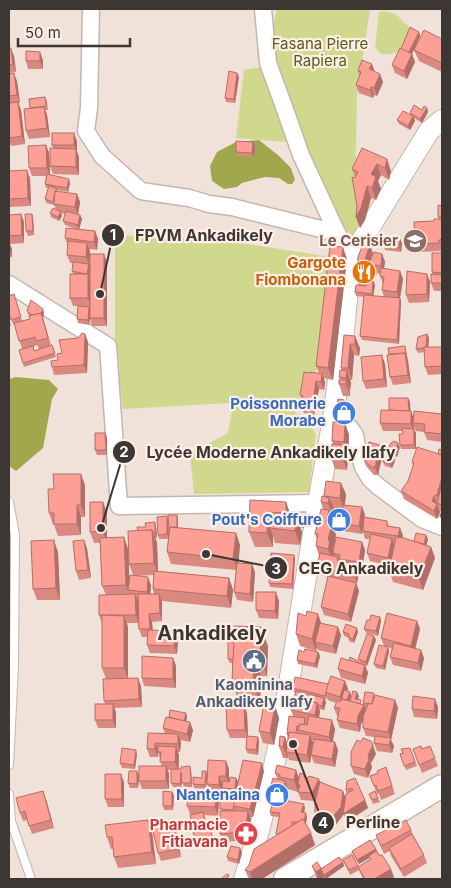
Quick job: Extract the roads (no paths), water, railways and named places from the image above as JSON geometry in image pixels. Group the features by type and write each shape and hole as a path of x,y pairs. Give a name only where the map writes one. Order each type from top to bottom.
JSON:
{"main road":[{"path":"285,879 442,786"}],"street":[{"path":"91,9 89,108 86,131 102,156 141,191 232,207 337,233"},
{"path":"263,9 268,63 301,155 337,233 351,258"},
{"path":"244,879 260,826 280,739 333,418 351,258 429,131 442,120"},
{"path":"9,284 108,346 119,506 318,504"},
{"path":"333,418 350,428 355,435 363,467 370,479 379,488 422,519 442,528"}],"lane":[{"path":"9,502 15,535 14,665 9,765"},
{"path":"9,794 10,821 31,879"}],"place":[{"name":"Le Cerisier","path":"415,241"},
{"name":"Gargote Fiombonana","path":"364,272"},
{"name":"FPVM Ankadikely","path":"100,294"},
{"name":"Poissonnerie Morabe","path":"344,413"},
{"name":"Pout's Coiffure","path":"339,520"},
{"name":"Lycée Moderne Ankadikely Ilafy","path":"101,528"},
{"name":"CEG Ankadikely","path":"206,554"},
{"name":"Kaominina Ankadikely Ilafy","path":"254,661"},
{"name":"Perline","path":"293,744"},
{"name":"Nantenaina","path":"277,795"},
{"name":"Pharmacie Fitiavana","path":"246,834"}],"district":[{"name":"Ankadikely","path":"212,633"}],"park label":[{"name":"Fasana Pierre Rapiera","path":"320,52"}]}
